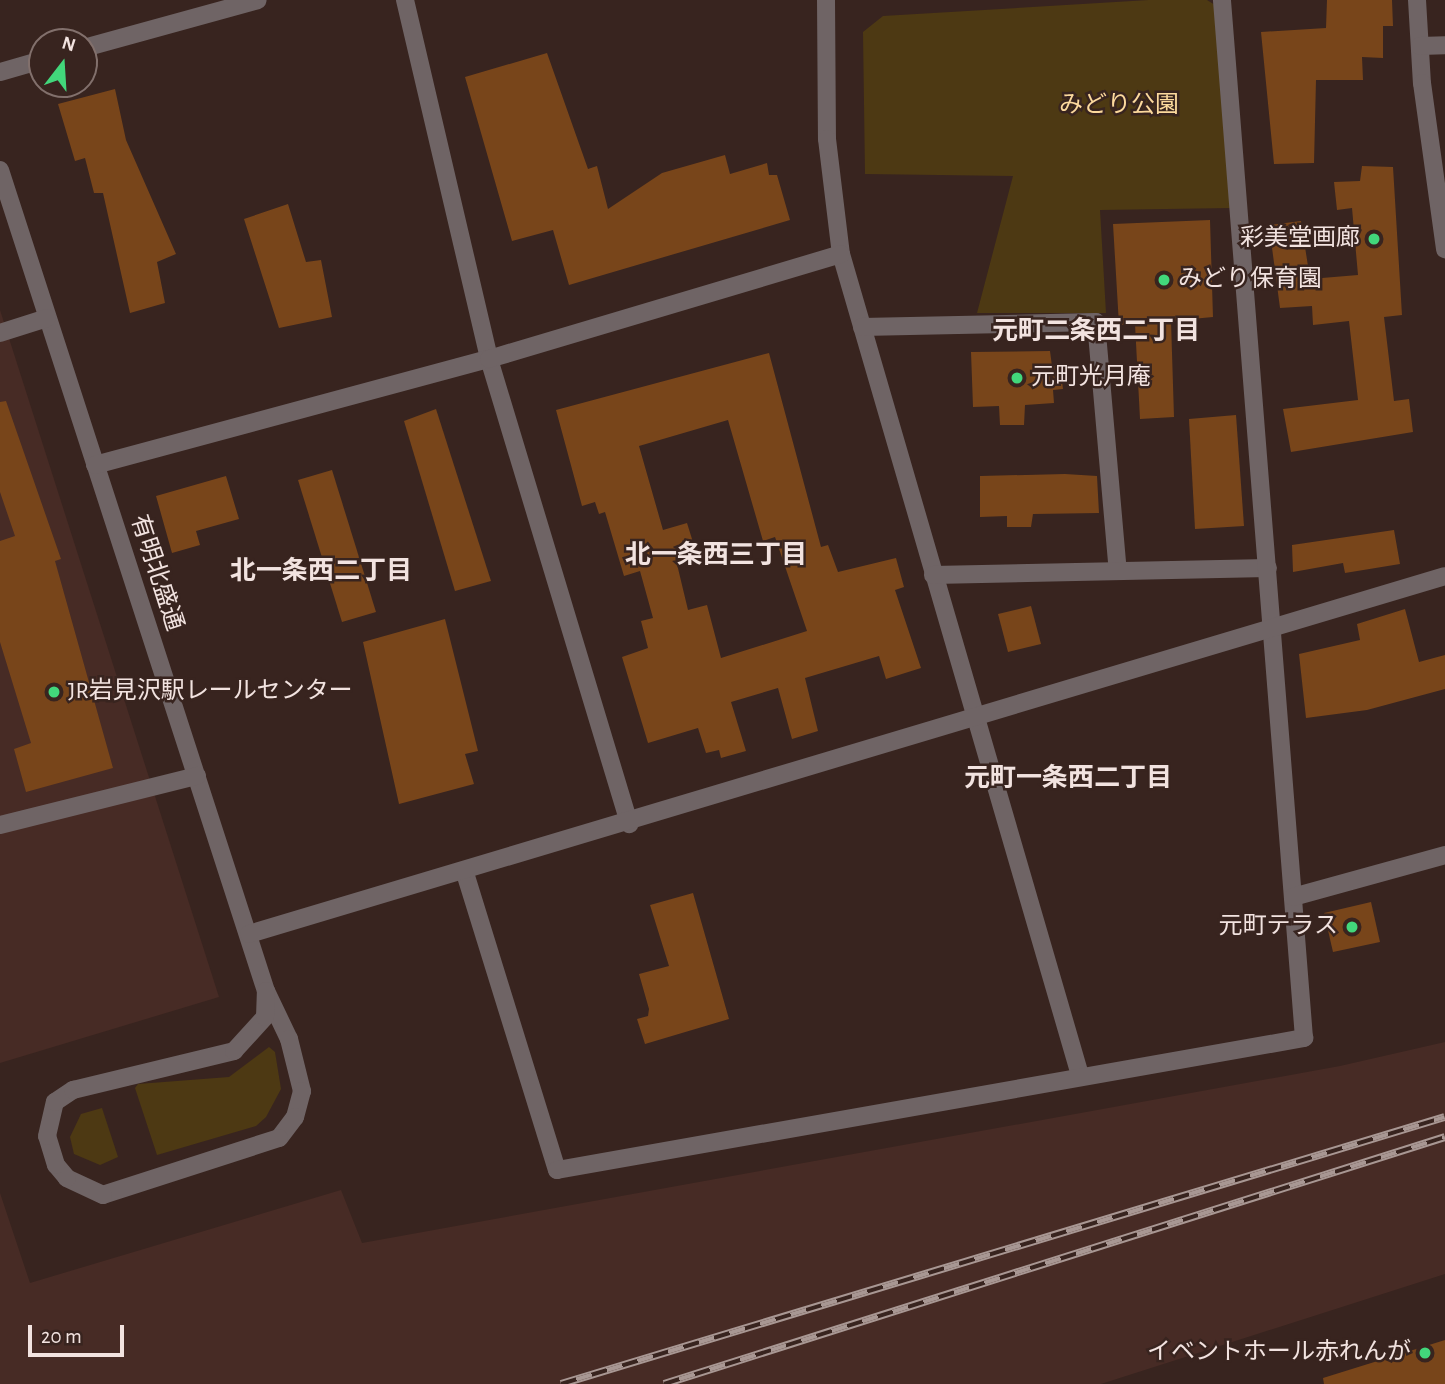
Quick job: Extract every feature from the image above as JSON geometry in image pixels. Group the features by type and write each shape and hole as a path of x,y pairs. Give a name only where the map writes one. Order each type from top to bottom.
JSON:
{"street":[{"path":"98,44 258,0"},
{"path":"405,0 489,359 629,824"},
{"path":"826,0 827,139 841,254 1080,1075"},
{"path":"466,873 557,1170 1080,1075 1304,1038 1275,629 1222,0"},
{"path":"1417,0 1420,46 1445,249"},
{"path":"1420,46 1445,45"},
{"path":"0,72 28,64"},
{"name":"有明北盛通","path":"0,170 266,991 289,1039 302,1091 295,1117 279,1138 103,1195 67,1178 56,1166 47,1136 55,1102 73,1090 160,1066 205,1062 234,1051 265,1017 266,991"},
{"path":"95,465 489,359 841,254"},
{"path":"0,333 47,318"},
{"path":"862,327 1096,322 1118,571"},
{"path":"933,575 1268,568"},
{"path":"249,934 466,873 1445,576"},
{"path":"0,825 197,776"},
{"path":"1293,897 1445,855"}],"shaded area":[{"path":"0,310 219,997 0,1063"},
{"path":"1445,1042 1445,1274 1101,1384 0,1384 0,1193 30,1283 341,1190 362,1243 1340,1066"}],"green space":[{"name":"みどり公園","path":"1149,0 1207,0 1218,7 1231,208 1100,210 1106,313 977,313 1013,176 865,174 863,32 883,16"},
{"path":"269,1047 275,1052 281,1089 266,1117 256,1126 157,1155 135,1088 138,1084 229,1077"},
{"path":"102,1108 118,1157 100,1165 74,1154 70,1137 81,1114"}],"building":[{"path":"1327,0 1392,0 1393,26 1383,26 1383,58 1362,57 1363,80 1316,80 1314,163 1274,164 1261,32 1326,28"},
{"path":"547,53 588,169 597,166 608,209 662,173 725,155 730,174 767,163 769,175 777,175 790,220 569,285 553,230 512,241 465,77"},
{"path":"115,89 126,140 176,254 157,262 165,303 130,313 103,193 94,193 85,158 75,161 58,104 81,98 98,98 98,93"},
{"path":"1362,166 1393,167 1402,315 1384,317 1394,401 1409,399 1413,432 1291,452 1283,409 1358,400 1349,321 1313,325 1312,306 1280,308 1269,225 1301,221 1310,279 1358,275 1352,208 1337,210 1334,182 1360,181"},
{"path":"288,204 306,262 321,260 332,317 279,328 244,219"},
{"name":"みどり保育園","path":"1210,220 1213,317 1171,321 1174,417 1140,419 1135,324 1119,325 1113,224"},
{"name":"元町光月庵","path":"1050,351 1052,366 1060,366 1063,389 1053,390 1054,403 1025,405 1024,425 1000,425 999,406 973,407 971,352"},
{"path":"769,353 821,547 828,545 838,572 896,558 904,587 895,590 921,668 886,679 879,656 805,678 818,731 792,739 778,688 731,702 746,751 721,758 719,750 706,753 698,728 648,743 622,657 648,648 641,621 653,618 640,571 624,576 605,512 599,514 595,502 582,506 556,410","holes":["728,420 763,541 775,537 807,631 721,658 707,605 688,610 676,560 697,555 687,523 663,530 639,446"]},
{"name":"JR岩見沢駅レールセンター","path":"6,401 61,559 55,561 113,768 26,792 14,749 31,743 0,642 0,541 15,536 0,492 0,402"},
{"path":"436,409 491,581 455,591 404,421"},
{"path":"1236,415 1244,526 1195,529 1189,419"},
{"path":"332,470 376,612 342,622 298,480"},
{"path":"226,476 239,519 196,531 200,545 172,553 156,496"},
{"path":"980,476 1097,476 1099,513 1033,514 1031,527 1007,527 1007,516 980,517"},
{"path":"1394,530 1400,564 1345,573 1343,563 1293,572 1292,545"},
{"path":"1031,606 1041,644 1008,652 998,614"},
{"path":"1405,609 1419,662 1445,655 1445,689 1367,710 1306,718 1299,654 1360,640 1357,624"},
{"path":"445,619 478,751 465,754 474,784 399,804 363,642"},
{"path":"693,893 729,1019 645,1044 637,1019 648,1016 649,1009 639,974 669,966 650,905"},
{"name":"元町テラス","path":"1371,902 1380,942 1333,952 1324,913"},
{"name":"イベントホール赤れんが","path":"1445,1340 1445,1384 1324,1384 1323,1378"}],"railway":[{"path":"561,1384 1445,1117"},
{"path":"664,1384 1445,1137"}],"place":[{"name":"彩美堂画廊","path":"1374,239"},
{"name":"みどり保育園","path":"1164,280"},
{"name":"元町光月庵","path":"1017,378"},
{"name":"JR岩見沢駅レールセンター","path":"54,692"},
{"name":"元町テラス","path":"1352,927"},
{"name":"イベントホール赤れんが","path":"1425,1353"}],"district":[{"name":"元町二条西二丁目","path":"1096,332"},
{"name":"北一条西三丁目","path":"716,556"},
{"name":"北一条西二丁目","path":"321,572"},
{"name":"元町一条西二丁目","path":"1068,779"}]}
